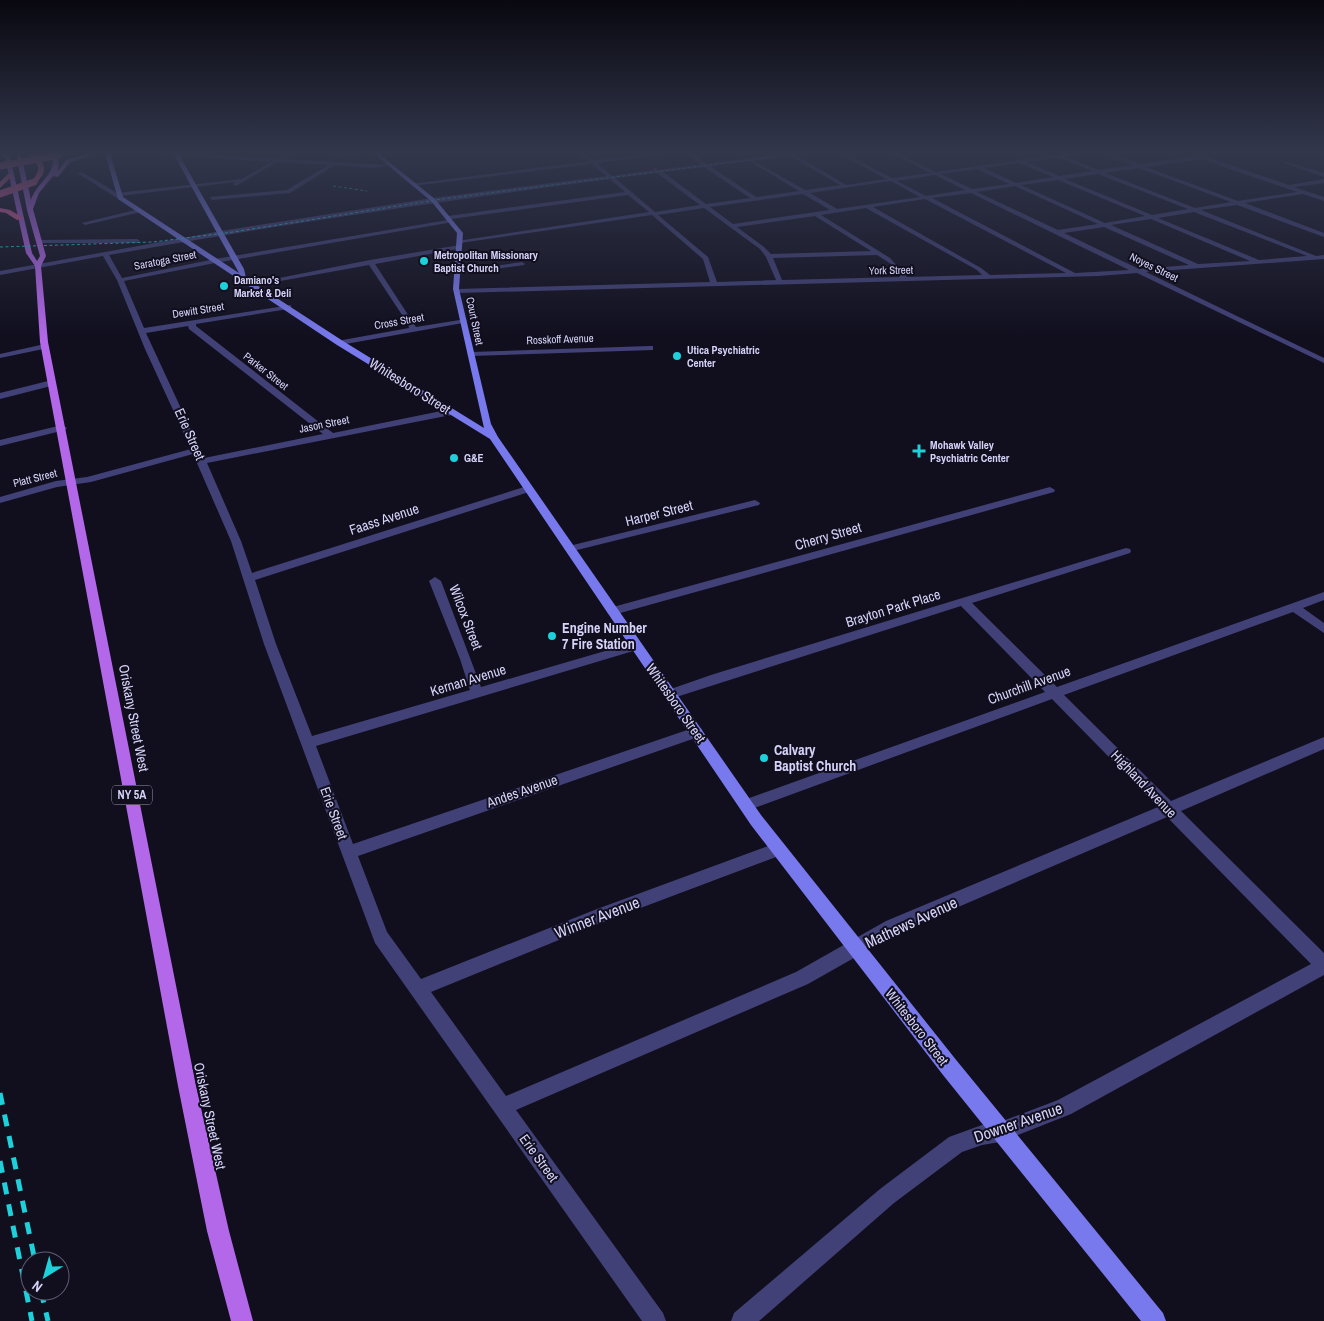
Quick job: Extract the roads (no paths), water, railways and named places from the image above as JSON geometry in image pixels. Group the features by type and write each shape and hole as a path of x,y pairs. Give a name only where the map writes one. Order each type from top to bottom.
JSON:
{"highway":[{"path":"14,215 20,218"}],"main road":[{"name":"Oriskany Street West","path":"19,215 29,253 38,266 45,344 52,383 74,482 187,1086 218,1232 242,1321"},
{"name":"Oriskany Street West","path":"31,215 43,256 38,266"}],"street":[{"path":"85,223 123,215"},
{"name":"Whitesboro Street","path":"145,215 288,307 340,343 493,437 746,805 1000,1132 1156,1321"},
{"path":"210,215 248,281 370,262 460,244 642,215"},
{"path":"0,273 221,233 339,215"},
{"name":"Court Street","path":"446,215 460,233 457,291 487,424 493,437"},
{"name":"Saratoga Street","path":"120,280 234,257 480,215"},
{"path":"654,215 706,258 714,284"},
{"path":"717,215 762,248 769,256 780,283"},
{"path":"732,226 811,215"},
{"path":"817,215 893,263 905,279"},
{"path":"882,215 979,269 989,277"},
{"path":"960,215 1073,274"},
{"name":"Noyes Street","path":"1022,215 1324,361"},
{"path":"1084,215 1198,266"},
{"path":"1145,215 1256,262"},
{"path":"1058,232 1166,215"},
{"path":"1209,215 1320,258"},
{"path":"1270,215 1324,235"},
{"path":"39,242 137,241 144,247"},
{"path":"769,256 878,253"},
{"name":"Erie Street","path":"105,254 120,280 236,541 250,578 270,644 380,937 655,1321"},
{"name":"York Street","path":"457,291 1073,274 1320,258"},
{"path":"370,262 412,324 413,330"},
{"path":"458,272 522,264"},
{"name":"Dewitt Street","path":"142,331 288,307"},
{"name":"Cross Street","path":"340,343 463,321"},
{"name":"Parker Street","path":"192,323 192,327 306,415 330,436"},
{"path":"0,352 45,344"},
{"path":"0,356 45,344"},
{"name":"Rosskoff Avenue","path":"471,354 650,348"},
{"path":"0,396 52,383"},
{"name":"Jason Street","path":"74,482 199,456 330,436 451,412"},
{"path":"0,443 62,428"},
{"name":"Platt Street","path":"0,500 44,487 74,482"},
{"name":"Faass Avenue","path":"250,578 528,489"},
{"name":"Cherry Street","path":"613,611 1050,490"},
{"name":"Harper Street","path":"569,549 755,503"},
{"name":"Brayton Park Place","path":"670,694 719,677 1126,551"},
{"name":"Wilcox Street","path":"436,581 477,693"},
{"name":"Churchill Avenue","path":"746,805 1324,596"},
{"name":"Highland Avenue","path":"964,602 1324,966"},
{"path":"1293,606 1324,629"},
{"name":"Kernan Avenue","path":"308,743 636,646"},
{"name":"Andes Avenue","path":"349,852 696,732"},
{"name":"Mathews Avenue","path":"502,1107 802,978 892,927 1324,743"},
{"name":"Winner Avenue","path":"417,989 494,956 684,883 779,849"},
{"name":"Downer Avenue","path":"742,1321 887,1196 956,1144 982,1135 1000,1132 1064,1107 1324,966"}],"railway":[{"path":"0,247 153,242 233,232 343,215"},
{"path":"0,1093 33,1251"},
{"path":"0,1161 32,1321"},
{"path":"43,1301 48,1321"}],"place":[{"name":"Metropolitan Missionary Baptist Church","path":"424,261"},
{"name":"Damiano's Market & Deli","path":"224,286"},
{"name":"Utica Psychiatric Center","path":"677,356"},
{"name":"Mohawk Valley Psychiatric Center","path":"919,451"},
{"name":"G&E","path":"454,458"},
{"name":"Engine Number 7 Fire Station","path":"552,636"},
{"name":"Calvary Baptist Church","path":"764,758"}]}
